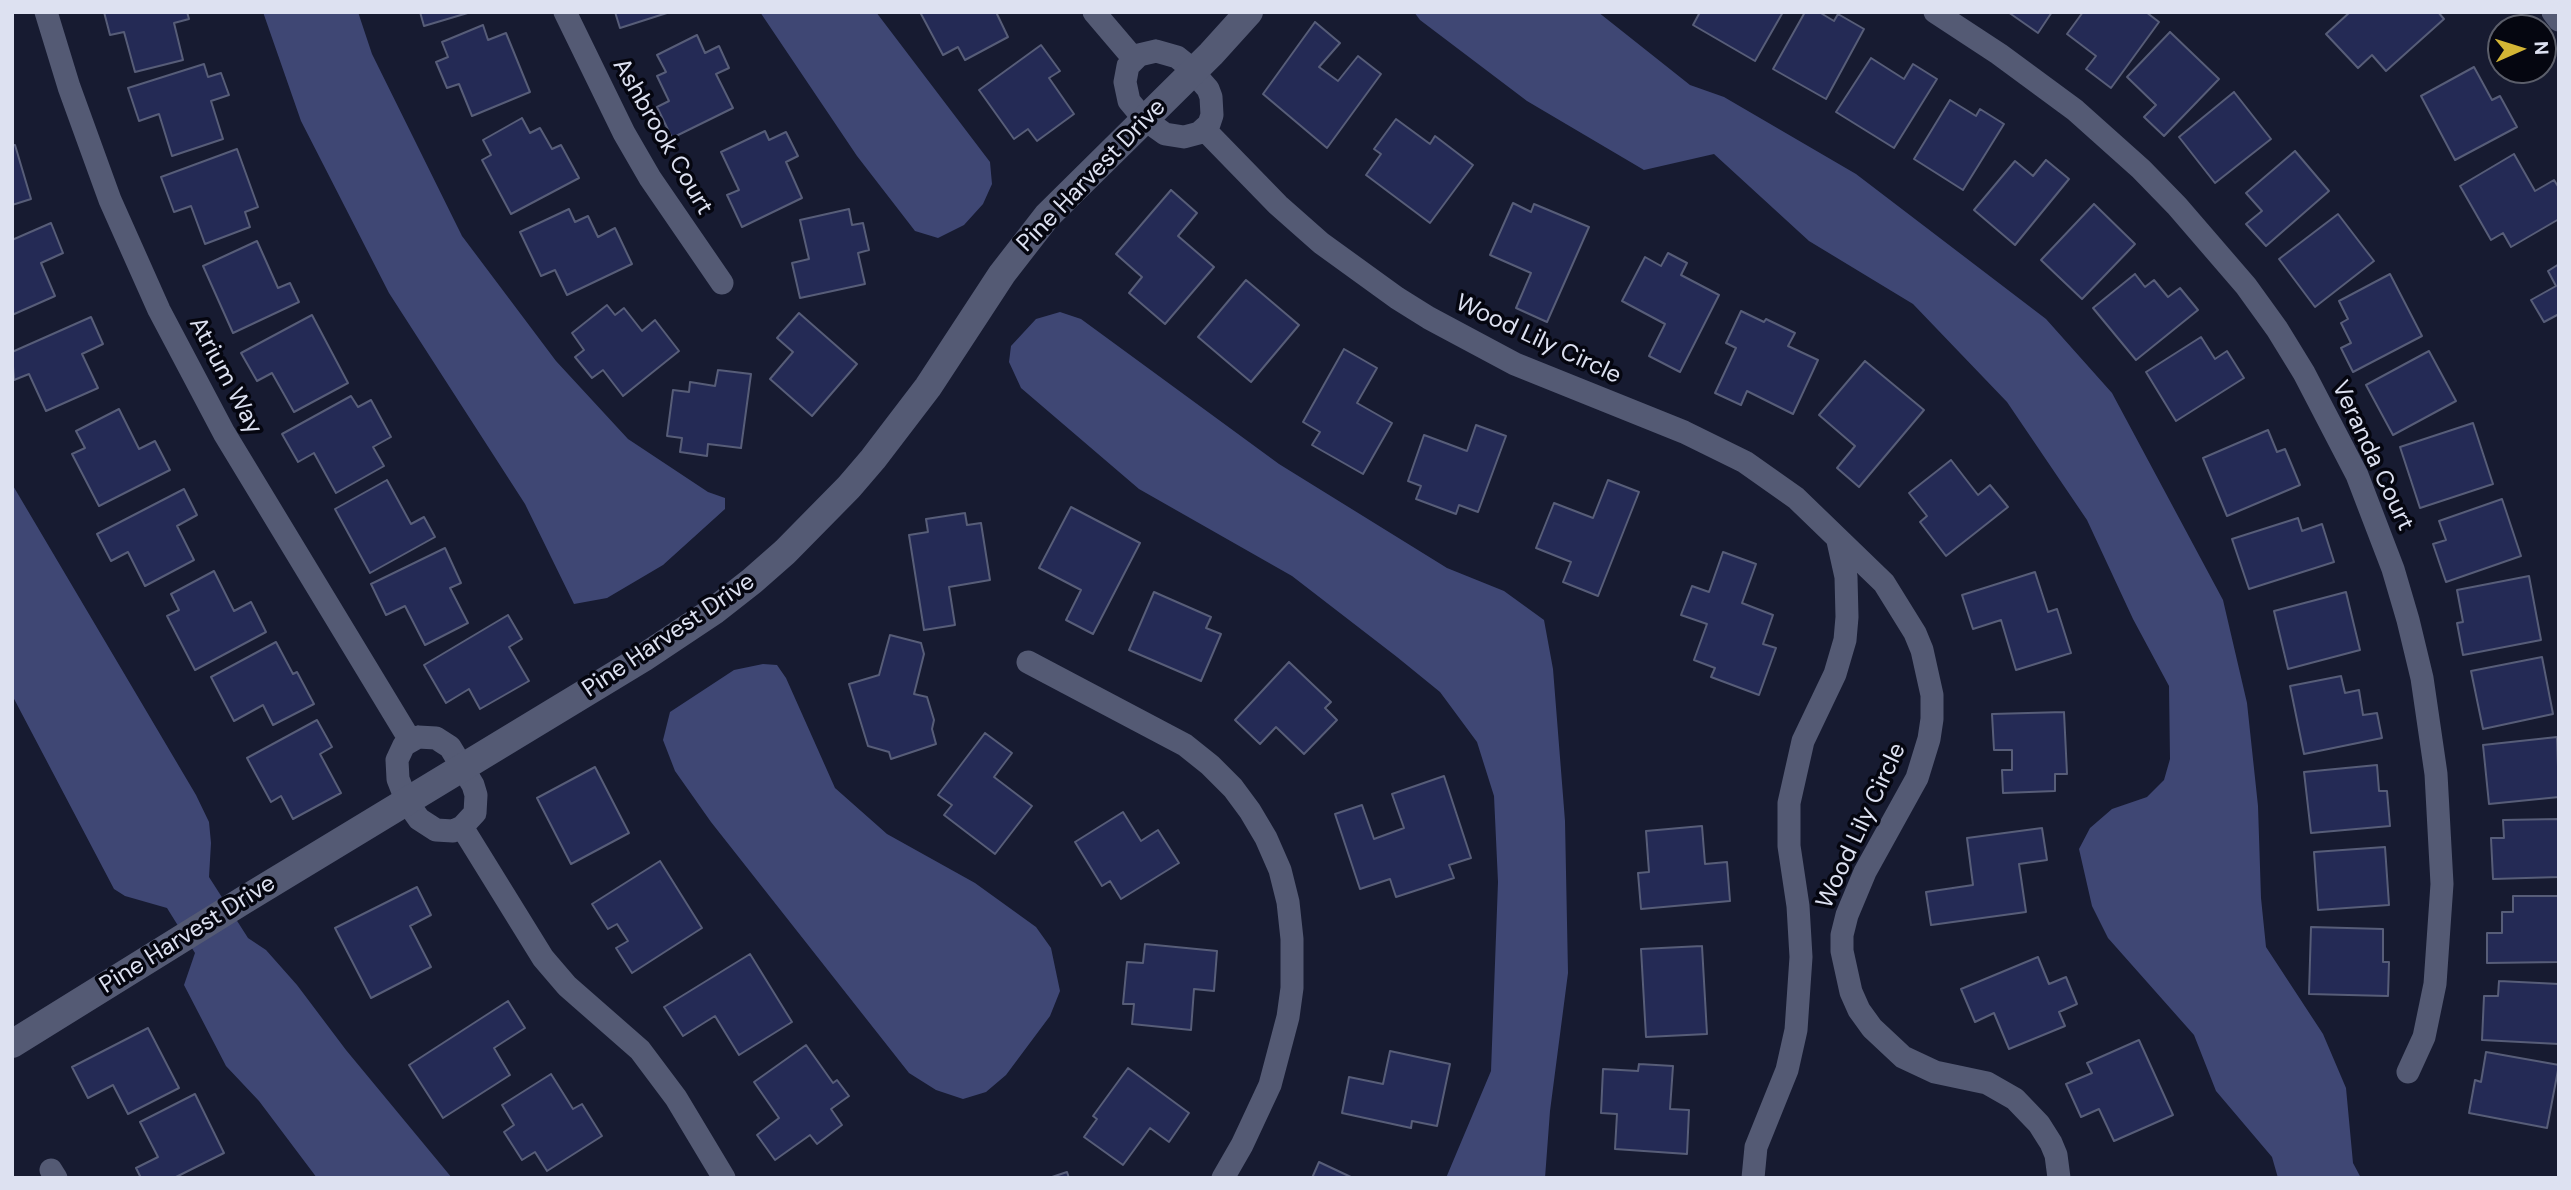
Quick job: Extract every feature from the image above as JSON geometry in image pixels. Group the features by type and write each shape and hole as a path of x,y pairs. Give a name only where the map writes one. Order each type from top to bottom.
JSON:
{"street":[{"name":"Atrium Way","path":"46,12 69,87 110,200 164,320 224,433 410,740"},
{"name":"Ashbrook Court","path":"565,12 602,91 650,178 722,283"},
{"path":"1094,12 1134,59"},
{"name":"Pine Harvest Drive","path":"12,1044 679,635 715,610 785,552 849,487 903,421 1003,274 1047,216 1194,72 1249,12"},
{"name":"Veranda Court","path":"1935,12 1999,54 2075,110 2141,169 2194,225 2246,286 2277,329 2310,383 2357,475 2389,558 2408,620 2424,690 2436,774 2442,884 2436,972 2430,1016 2408,1072"},
{"path":"2553,12 2559,20"},
{"path":"1146,52 1168,53 1194,72 1211,97 1212,115 1204,129 1192,136 1174,136 1156,130 1129,101 1126,74 1134,59 1146,52"},
{"name":"Wood Lily Circle","path":"1204,129 1278,205 1321,243 1397,298 1515,364 1684,432 1745,462 1796,498 1838,541 1872,569 1903,612 1922,650 1932,695 1929,739 1917,778 1865,872 1847,915 1842,951 1851,992 1859,1010 1872,1028 1903,1057 1935,1072 1987,1083 2015,1099 2051,1143 2056,1155 2059,1178"},
{"name":"Wood Lily Circle","path":"1754,1178 1756,1147 1787,1070 1796,1030 1801,957 1798,906 1789,846 1790,803 1803,741 1835,674 1845,640 1846,577 1838,541"},
{"path":"1028,662 1169,736 1210,765 1233,788 1250,811 1280,870 1288,902 1292,939 1292,988 1288,1017 1270,1085 1223,1178"},
{"path":"427,737 444,741 455,752 464,768 477,803 475,813 463,827 453,831 436,830 419,819 407,802 396,768 400,751 410,740 427,737"},
{"path":"463,827 543,958 567,986 640,1050 676,1098 724,1178"}],"water":[{"path":"263,12 358,12 372,54 462,236 556,361 628,439 708,492 725,498 725,509 663,565 607,598 574,604 525,504 389,293 301,121"},
{"path":"760,12 876,12 990,162 992,184 983,204 964,225 938,238 915,231 857,156"},
{"path":"1414,12 1598,12 1690,85 1724,97 1856,174 2046,319 2112,393 2223,600 2247,703 2258,806 2261,898 2266,947 2323,1034 2346,1088 2353,1163 2361,1178 2278,1178 2272,1157 2216,1091 2194,1035 2108,938 2092,906 2079,849 2090,828 2112,809 2147,797 2164,780 2170,759 2169,686 2133,619 2087,520 2007,402 1913,304 1809,241 1714,154 1644,170 1527,101 1420,20"},
{"path":"1060,312 1081,319 1279,464 1447,568 1504,591 1544,620 1553,669 1565,821 1568,973 1550,1111 1545,1178 1446,1178 1491,1071 1498,882 1494,796 1477,742 1440,692 1397,657 1292,576 1139,489 1021,388 1009,362 1011,346 1036,319"},
{"path":"12,484 196,795 209,822 209,877 248,938 266,950 297,985 346,1050 452,1178 317,1178 259,1101 226,1066 184,985 195,953 167,908 125,896 114,889 12,695"},
{"path":"763,664 777,665 786,678 835,788 887,834 975,883 1036,927 1051,948 1060,991 1050,1016 1006,1075 986,1092 963,1099 936,1090 909,1073 711,822 675,771 663,740 670,712 734,670"}],"building":[{"path":"104,12 187,12 189,19 174,23 183,60 135,72 124,32 110,35"},
{"path":"420,12 471,12 424,26"},
{"path":"615,12 670,12 620,28"},
{"path":"920,12 996,12 1008,37 965,60 958,47 943,55"},
{"path":"1700,12 1783,12 1755,61 1693,25"},
{"path":"1805,12 1819,12 1834,21 1838,14 1864,29 1826,99 1773,69"},
{"path":"2008,12 2052,12 2038,33"},
{"path":"2083,12 2146,12 2159,22 2111,88 2086,69 2096,56 2067,34"},
{"path":"2350,12 2438,12 2444,19 2386,71 2372,55 2358,68 2326,34"},
{"path":"1315,22 1340,43 1319,67 1338,81 1358,56 1381,74 1327,148 1263,94"},
{"path":"483,25 488,40 506,33 530,92 472,116 459,84 447,88 436,62 448,57 442,42"},
{"path":"2170,32 2219,79 2164,136 2144,117 2156,105 2127,77"},
{"path":"697,35 705,53 719,46 729,68 716,74 733,108 672,138 657,107 669,101 657,76 666,72 657,55"},
{"path":"1041,45 1060,71 1049,78 1074,114 1037,141 1028,129 1014,139 979,90"},
{"path":"1871,58 1904,79 1913,64 1937,79 1894,148 1836,112"},
{"path":"204,64 208,77 221,73 229,95 211,101 223,139 172,156 159,114 139,121 128,88"},
{"path":"2474,67 2492,100 2500,96 2517,127 2455,160 2421,96"},
{"path":"2234,92 2271,139 2215,183 2179,137"},
{"path":"1950,100 1976,116 1980,109 2004,124 1963,190 1914,159"},
{"path":"522,118 530,133 540,128 552,149 561,145 579,178 511,214 482,160 491,155 483,140"},
{"path":"1396,119 1430,144 1435,136 1473,165 1430,223 1366,175 1381,154 1374,149"},
{"path":"765,131 769,140 786,132 798,156 786,162 802,198 742,227 727,195 739,190 721,152"},
{"path":"12,145 15,145 31,199 12,205"},
{"path":"237,149 258,207 245,212 250,227 205,244 191,206 174,212 161,177"},
{"path":"2295,151 2329,191 2266,246 2246,224 2262,211 2246,193"},
{"path":"2514,154 2535,191 2554,180 2559,188 2559,219 2511,247 2503,233 2491,240 2460,186"},
{"path":"2046,160 2069,179 2015,245 1974,210 2015,161 2033,176"},
{"path":"1171,190 1197,213 1178,236 1214,267 1165,324 1129,293 1142,277 1116,254"},
{"path":"1513,203 1531,212 1534,204 1589,227 1547,322 1516,308 1531,273 1490,255"},
{"path":"2094,204 2135,244 2082,299 2041,260"},
{"path":"569,209 575,222 588,216 598,237 615,228 632,264 567,295 555,270 541,276 520,232"},
{"path":"849,209 852,225 863,223 869,250 858,253 865,284 800,298 792,263 809,259 800,220"},
{"path":"2338,214 2374,261 2315,307 2279,259"},
{"path":"51,223 63,253 41,263 55,296 12,315 12,240"},
{"path":"257,241 278,288 290,283 299,302 233,333 203,266"},
{"path":"1668,253 1687,263 1681,275 1719,295 1680,372 1649,356 1665,324 1622,301 1645,257 1661,266"},
{"path":"2559,264 2559,314 2544,322 2531,300 2556,286 2548,271"},
{"path":"2135,274 2145,287 2154,280 2168,297 2180,288 2198,310 2136,360 2093,308"},
{"path":"2390,274 2422,336 2353,372 2341,348 2351,343 2341,323 2348,319 2339,301"},
{"path":"1246,280 1299,325 1251,382 1198,337"},
{"path":"607,305 615,315 624,308 642,331 655,320 679,351 623,396 603,370 592,378 575,357 584,350 572,333"},
{"path":"1741,311 1795,333 1788,346 1818,360 1793,414 1747,391 1741,405 1715,393 1736,348 1726,343"},
{"path":"799,313 857,364 812,416 770,379 793,352 777,338"},
{"path":"312,315 348,383 294,412 272,373 257,381 241,353"},
{"path":"91,317 103,344 82,354 98,388 46,411 29,374 14,380 12,352"},
{"path":"2201,337 2215,359 2227,351 2244,378 2176,421 2146,372"},
{"path":"1344,349 1377,368 1357,403 1392,423 1363,474 1312,445 1320,432 1303,422"},
{"path":"2429,351 2456,401 2393,435 2366,385"},
{"path":"1865,361 1924,410 1859,487 1837,468 1855,446 1819,415"},
{"path":"718,370 751,374 741,448 708,444 707,456 680,452 682,438 667,436 673,390 689,392 690,382 715,386"},
{"path":"351,396 358,407 371,400 391,437 373,447 384,466 336,493 314,453 298,462 282,434"},
{"path":"119,409 139,449 155,441 170,470 99,506 72,454 85,448 76,431"},
{"path":"2473,423 2493,484 2420,508 2400,447"},
{"path":"1476,425 1506,436 1478,512 1459,505 1456,514 1416,499 1421,486 1408,481 1424,435 1467,451"},
{"path":"2268,430 2277,452 2285,449 2300,485 2227,516 2203,458"},
{"path":"1951,460 1978,495 1990,485 2008,507 1946,556 1920,522 1927,516 1909,493"},
{"path":"387,480 411,524 424,517 435,537 370,573 335,509"},
{"path":"1608,480 1639,492 1598,596 1563,582 1571,562 1536,548 1554,503 1593,518"},
{"path":"184,489 197,515 177,526 194,560 145,586 128,552 111,561 97,534"},
{"path":"2502,499 2521,556 2446,582 2433,544 2446,540 2439,521"},
{"path":"1071,507 1140,543 1093,634 1066,620 1081,590 1039,568"},
{"path":"965,513 967,525 981,523 990,580 949,587 955,625 924,630 909,535 928,532 926,519"},
{"path":"2298,518 2302,531 2322,524 2334,562 2249,589 2232,539"},
{"path":"445,548 461,583 450,588 468,623 425,645 405,606 386,615 371,584"},
{"path":"1723,552 1756,564 1742,603 1773,615 1763,644 1776,648 1759,695 1711,677 1715,668 1694,660 1707,624 1681,615 1692,586 1709,592"},
{"path":"214,571 234,611 251,602 266,632 195,670 167,616 179,610 171,594"},
{"path":"2035,572 2048,612 2057,609 2071,653 2016,670 2001,620 1973,629 1962,595"},
{"path":"2529,576 2541,640 2463,655 2457,623 2463,622 2457,590"},
{"path":"1154,592 1211,617 1206,628 1221,634 1201,681 1129,650"},
{"path":"2346,592 2360,650 2288,669 2274,611"},
{"path":"508,615 522,639 509,647 529,681 480,709 469,689 446,703 424,665"},
{"path":"890,635 921,643 924,654 914,694 927,697 934,720 932,729 936,744 891,759 889,752 868,746 849,684 879,675"},
{"path":"276,642 293,674 297,672 314,704 273,725 263,705 234,721 211,677"},
{"path":"2542,657 2553,714 2483,729 2471,671"},
{"path":"1289,662 1331,702 1325,708 1337,720 1304,754 1276,727 1260,744 1235,720"},
{"path":"2341,676 2345,693 2359,690 2363,715 2377,713 2382,738 2304,754 2290,686"},
{"path":"2064,712 2067,774 2055,774 2055,791 2003,793 2002,770 2012,770 2012,750 1994,750 1992,714"},
{"path":"317,720 332,747 320,754 341,793 293,819 281,796 271,802 247,758"},
{"path":"985,733 1012,753 994,777 1032,806 995,854 944,815 952,805 938,795"},
{"path":"2557,737 2559,797 2489,804 2483,745"},
{"path":"2377,765 2379,791 2387,791 2390,826 2311,833 2304,772"},
{"path":"595,767 629,833 571,864 537,798"},
{"path":"1444,776 1471,858 1449,865 1454,878 1396,897 1390,879 1360,889 1335,814 1362,805 1374,839 1404,828 1392,794"},
{"path":"1123,812 1141,841 1158,830 1179,863 1121,899 1110,881 1102,886 1075,842"},
{"path":"2559,819 2559,877 2493,879 2491,838 2504,838 2503,820"},
{"path":"1702,826 1705,864 1727,862 1730,901 1641,909 1638,873 1649,872 1646,831"},
{"path":"2042,828 2047,860 2019,864 2026,912 1931,925 1926,892 1973,885 1967,838"},
{"path":"2385,847 2389,905 2318,910 2314,852"},
{"path":"660,861 702,928 632,973 616,948 628,941 617,924 608,929 592,904"},
{"path":"417,887 431,915 410,926 431,967 371,998 335,928"},
{"path":"2513,896 2559,896 2559,962 2487,963 2487,933 2502,933 2502,912 2513,912"},
{"path":"2311,927 2383,929 2383,962 2389,962 2388,996 2309,994"},
{"path":"1145,944 1217,951 1214,991 1194,989 1191,1030 1132,1024 1134,1004 1123,1004 1127,962 1143,963"},
{"path":"1702,946 1707,1034 1646,1037 1641,949"},
{"path":"750,954 792,1022 739,1055 715,1016 683,1036 664,1007"},
{"path":"2038,957 2049,984 2066,977 2077,1004 2059,1012 2065,1026 2009,1049 1994,1013 1975,1022 1961,989"},
{"path":"2499,981 2559,984 2559,1044 2482,1040 2484,996 2498,996"},
{"path":"508,1001 525,1028 494,1048 510,1075 443,1118 409,1065"},
{"path":"148,1028 179,1088 128,1114 113,1085 88,1098 72,1067"},
{"path":"2139,1040 2173,1115 2114,1141 2099,1109 2081,1117 2066,1084 2092,1073 2087,1063"},
{"path":"806,1045 833,1083 837,1080 849,1096 831,1109 842,1125 817,1144 810,1135 775,1160 757,1135 779,1118 754,1082"},
{"path":"1390,1051 1450,1064 1437,1126 1412,1121 1411,1128 1342,1113 1349,1077 1383,1084"},
{"path":"2486,1052 2559,1065 2547,1128 2469,1113 2475,1080 2481,1082"},
{"path":"1639,1064 1673,1066 1670,1109 1689,1110 1687,1154 1615,1149 1617,1114 1601,1113 1603,1069 1638,1071"},
{"path":"1128,1068 1189,1113 1169,1142 1150,1128 1123,1165 1084,1137 1097,1119 1093,1116"},
{"path":"551,1074 573,1109 582,1104 602,1136 547,1171 535,1152 522,1160 504,1132 514,1125 502,1105"},
{"path":"195,1094 224,1153 174,1178 141,1178 136,1168 158,1157 140,1122"},
{"path":"1319,1162 1353,1178 1312,1178"},
{"path":"1067,1172 1069,1178 1049,1178"}]}
